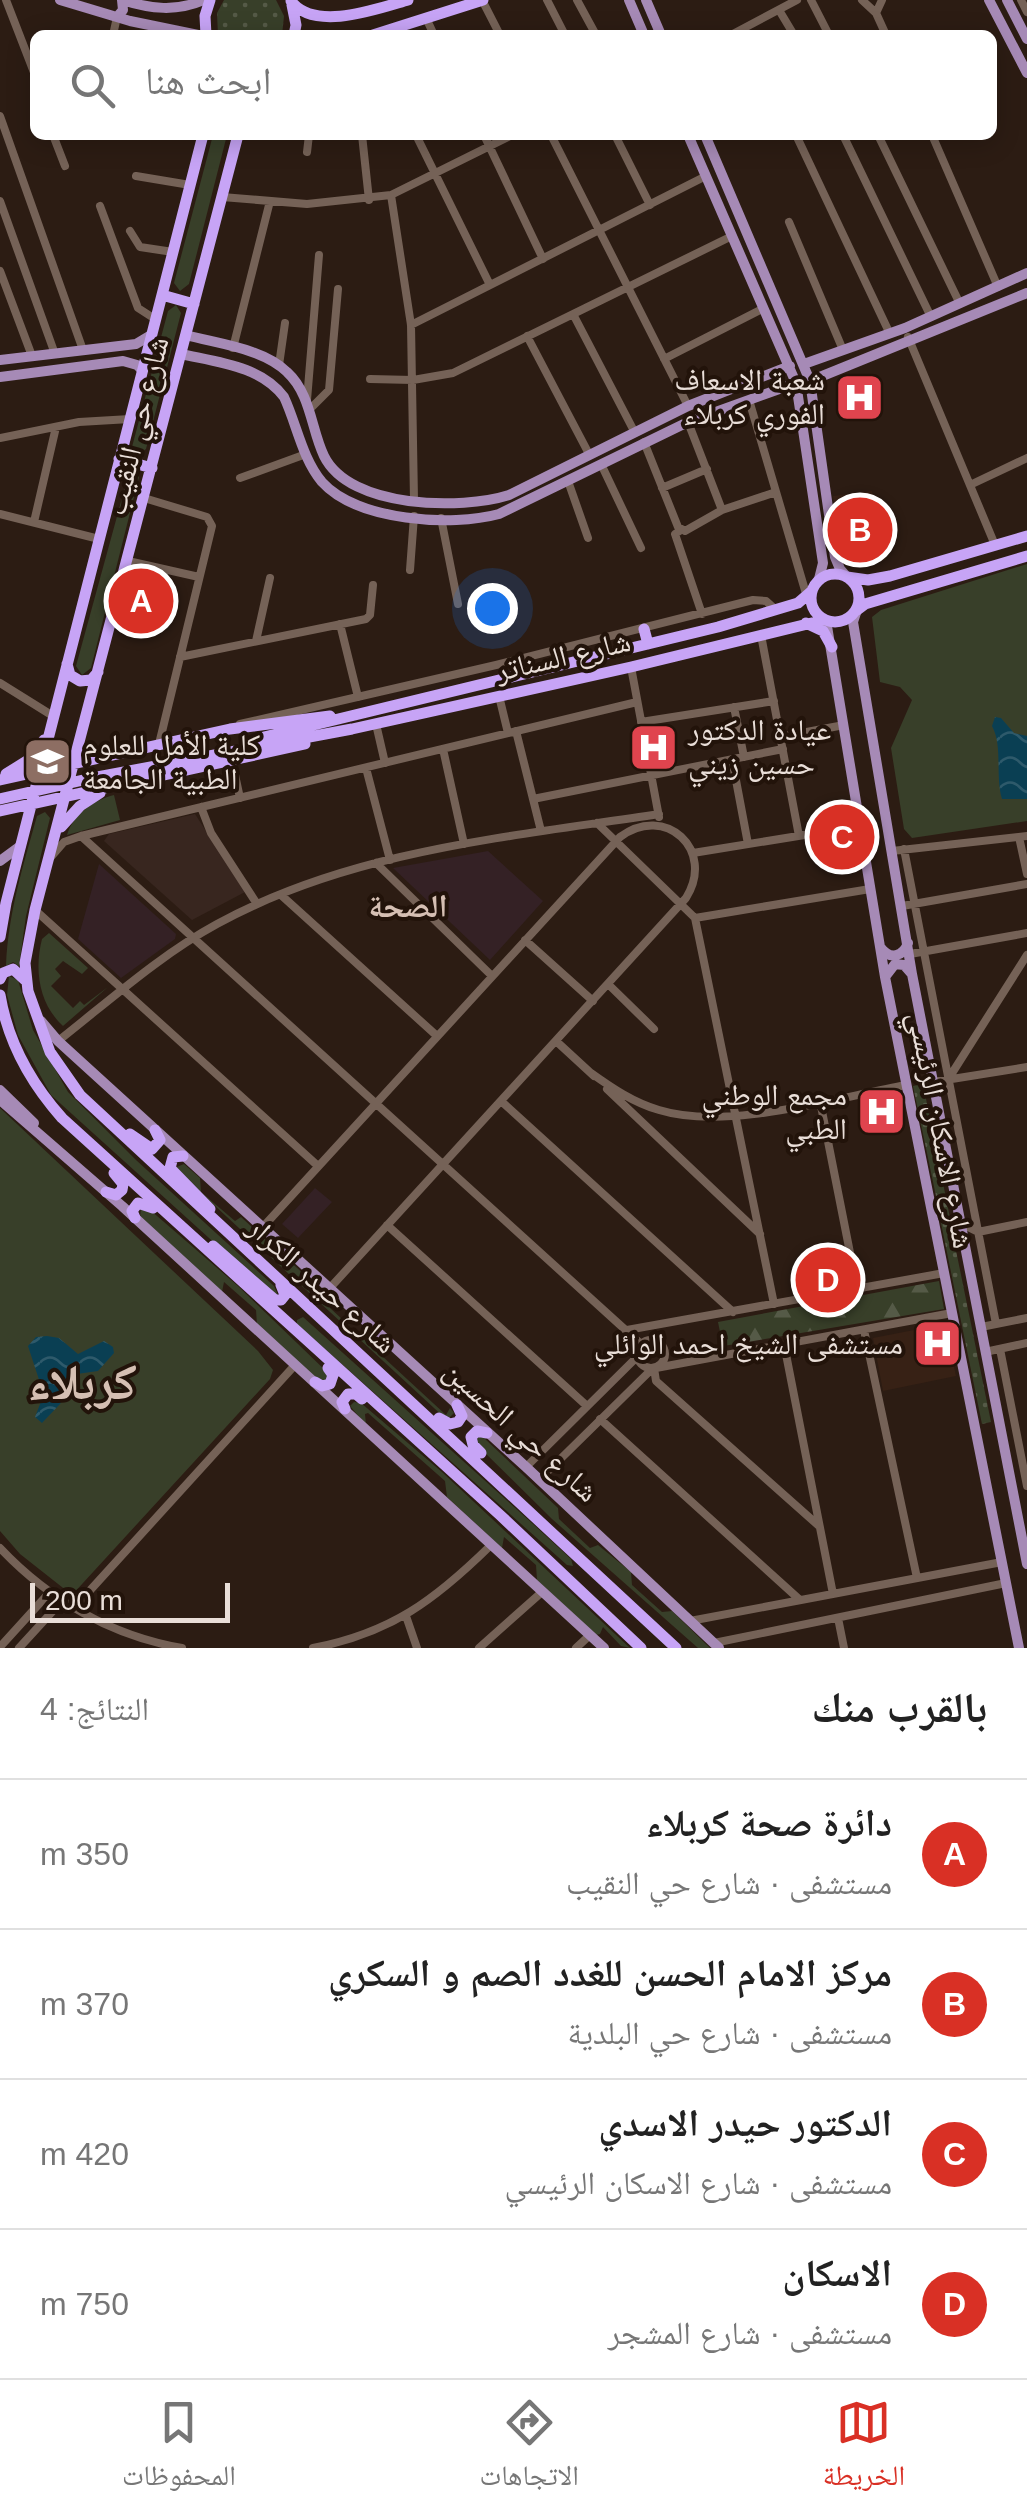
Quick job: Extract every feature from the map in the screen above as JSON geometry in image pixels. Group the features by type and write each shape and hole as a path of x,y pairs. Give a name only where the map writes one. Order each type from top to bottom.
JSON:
{"highway":[{"path":"203,30 207,0"},
{"path":"290,0 304,14 330,16 408,0"},
{"path":"290,0 295,12 294,30"},
{"path":"391,30 483,0"},
{"name":"شارع حي النقيب","path":"52,722 198,140"},
{"name":"شارع حي النقيب","path":"83,730 237,140"},
{"path":"162,295 194,304"},
{"path":"119,459 152,468"},
{"path":"1027,536 890,576 868,580 830,574 810,594 813,608 825,620 840,622 858,612 1027,556"},
{"path":"848,576 858,588 858,612"},
{"name":"شارع السناتر","path":"309,731 349,715 718,627 776,610 810,594"},
{"name":"شارع السناتر","path":"309,731 376,724 825,620"},
{"path":"801,623 821,628 832,647"},
{"path":"718,627 713,637 723,644"},
{"path":"644,629 648,644"},
{"path":"694,633 704,639 697,650"},
{"path":"67,664 70,675 80,681 91,680 99,671"},
{"path":"496,665 499,680"},
{"path":"0,775 39,771 230,729 349,715"},
{"path":"0,775 16,769 35,754 52,722"},
{"path":"0,937 52,722"},
{"path":"0,807 31,804 232,761 352,729"},
{"path":"83,730 86,748 104,756"},
{"path":"35,910 83,730"},
{"path":"21,842 18,823 0,807 0,791 309,731"},
{"path":"0,807 309,731"},
{"path":"119,753 110,760 108,772 114,781 126,784"},
{"path":"53,844 65,821 80,806 98,794 126,784"},
{"name":"شارع حيدر الكرار","path":"35,910 27,950 27,984 54,1060 80,1095 676,1648"},
{"path":"0,979 6,971 16,970 27,984"},
{"name":"شارع حيدر الكرار","path":"0,995 10,1036 24,1067 41,1094 77,1132 500,1514 638,1648"},
{"path":"54,1060 52,1050 58,1042"},
{"path":"110,1124 148,1148 164,1145"},
{"path":"155,1130 177,1158 170,1168 199,1195 223,1229"},
{"path":"77,1132 120,1179 124,1186 121,1199"},
{"path":"106,1192 129,1208 146,1203 175,1220"},
{"path":"135,1218 132,1211 136,1204"},
{"path":"200,1242 216,1248 275,1300 285,1295 281,1285"},
{"path":"331,1390 332,1372 300,1343 293,1330 292,1316 302,1312 371,1364"},
{"path":"315,1382 331,1390 338,1399 356,1394 385,1414"},
{"path":"345,1395 345,1410"},
{"path":"418,1406 448,1423 467,1420"},
{"path":"457,1406 476,1428 473,1446 508,1480 518,1498"},
{"path":"473,1434 479,1430 487,1433"},
{"path":"500,1514 518,1524 571,1570 580,1564 576,1554"},
{"path":"587,1598 580,1584 589,1576 662,1635"}],"main road":[{"path":"60,0 155,30"},
{"path":"117,18 123,10 122,0 174,8 207,0"},
{"path":"628,0 642,30"},
{"path":"646,0 659,30"},
{"path":"989,0 1027,72"},
{"path":"1007,0 1027,39"},
{"path":"130,21 129,11 135,4"},
{"path":"690,140 796,383 823,565 820,580"},
{"path":"707,140 810,381 836,562 848,576"},
{"path":"804,364 905,328 1027,274"},
{"path":"810,381 1027,293"},
{"path":"186,335 279,366 297,383 326,462 354,487 382,496 483,504 510,495 688,406 790,366"},
{"path":"0,360 136,344 151,336"},
{"path":"181,354 224,363 267,379 284,397 306,454 323,482 345,502 370,510 471,520 499,514 688,422 796,383"},
{"path":"0,378 124,361 142,370"},
{"path":"807,455 821,452"},
{"path":"809,468 822,465"},
{"name":"شارع الاسكان الرئيسي","path":"858,612 898,850 912,974 1027,1564"},
{"name":"شارع الاسكان الرئيسي","path":"825,620 906,1084 1019,1648"},
{"path":"0,860 15,853 21,842"},
{"path":"0,878 6,890 0,920"},
{"path":"881,947 888,955 896,956 909,949"},
{"path":"886,976 892,966 900,964 912,974"},
{"path":"32,1003 58,1042 155,1130"},
{"path":"0,1090 62,1153"},
{"path":"0,1100 106,1192"},
{"name":"شارع حي الحسين","path":"177,1158 262,1228 457,1406"},
{"path":"121,1199 135,1218 315,1382"},
{"path":"331,1390 345,1410 604,1648"},
{"name":"شارع حي الحسين","path":"467,1420 526,1467 716,1645"},
{"path":"974,1423 990,1430 998,1420"},
{"path":"981,1458 994,1448 1005,1455"}],"street":[{"path":"6,0 30,62"},
{"path":"483,0 498,30"},
{"path":"547,0 562,30"},
{"path":"577,0 593,30"},
{"path":"749,30 797,0"},
{"path":"811,0 826,30"},
{"path":"862,0 876,13 884,30"},
{"path":"876,13 882,0"},
{"path":"1021,0 1027,12"},
{"path":"779,10 791,30"},
{"path":"114,30 117,18"},
{"path":"427,20 432,30"},
{"path":"0,116 83,350"},
{"path":"56,140 65,166"},
{"path":"307,152 308,140"},
{"path":"362,140 368,200"},
{"path":"419,140 490,286"},
{"path":"487,140 543,259"},
{"path":"222,197 307,204 368,200 391,195 502,140"},
{"path":"554,140 688,406"},
{"path":"618,140 650,205"},
{"path":"798,140 890,334"},
{"path":"845,140 931,317"},
{"path":"880,140 960,304"},
{"path":"934,140 998,287"},
{"path":"136,176 190,185"},
{"path":"411,325 706,176"},
{"path":"391,195 411,325 414,500"},
{"path":"0,201 55,354"},
{"path":"233,348 270,201"},
{"path":"100,206 138,308 155,320"},
{"path":"790,222 843,350"},
{"path":"130,231 140,247 173,252"},
{"path":"370,378 412,380 452,373 732,236"},
{"path":"308,407 318,256"},
{"path":"0,271 32,356"},
{"path":"308,407 328,390 338,289"},
{"path":"664,359 764,308"},
{"path":"573,314 634,431"},
{"path":"279,366 286,322"},
{"path":"905,328 996,546"},
{"path":"527,336 589,454"},
{"path":"749,400 810,594"},
{"path":"0,438 93,420 130,419"},
{"path":"688,422 722,510"},
{"path":"34,522 56,427"},
{"path":"644,442 681,530"},
{"path":"240,478 306,454"},
{"path":"970,484 1027,458"},
{"path":"601,464 641,548"},
{"path":"662,488 707,469"},
{"path":"568,481 588,538"},
{"path":"702,614 675,534 722,510 776,492"},
{"path":"144,498 211,521 159,744"},
{"path":"0,514 99,540"},
{"path":"410,570 414,516"},
{"path":"440,518 458,604"},
{"path":"128,560 200,578"},
{"path":"256,641 270,578"},
{"path":"180,657 369,617 373,585"},
{"path":"230,729 249,721 757,600 769,602 776,610"},
{"path":"340,624 358,697"},
{"path":"761,634 798,836"},
{"path":"630,667 661,826"},
{"path":"0,683 52,722"},
{"path":"499,696 540,831"},
{"path":"641,722 774,701"},
{"path":"47,864 64,842 82,836 637,702"},
{"path":"734,708 744,757"},
{"path":"376,724 385,764"},
{"path":"780,737 844,726"},
{"path":"443,749 464,844"},
{"path":"533,799 782,750"},
{"path":"732,760 748,844"},
{"path":"232,761 240,798"},
{"path":"366,768 390,860"},
{"path":"201,807 211,833 258,904"},
{"path":"58,1042 194,938 280,895 376,863 464,844 659,814"},
{"path":"596,824 695,918 774,1304"},
{"path":"262,1228 615,841 635,828 661,826 681,837 692,853 695,878 681,904 329,1289"},
{"path":"692,853 860,826"},
{"path":"82,836 642,1343"},
{"path":"996,1324 915,904 898,850 1023,836 1027,874"},
{"path":"376,863 492,976"},
{"path":"902,906 1027,884"},
{"path":"695,918 870,889"},
{"path":"280,895 437,1036"},
{"path":"35,910 318,1166"},
{"path":"909,949 924,952 1027,933"},
{"path":"1008,936 1027,942"},
{"path":"525,940 592,1001"},
{"path":"949,1080 1027,955"},
{"path":"608,984 654,1028"},
{"path":"556,1041 760,1234"},
{"path":"932,1082 1027,1067"},
{"path":"590,1073 657,1110 700,1118 736,1116 906,1084"},
{"path":"501,1101 733,1312"},
{"path":"820,1101 857,1288"},
{"path":"960,1223 978,1232 1027,1222"},
{"path":"387,1226 588,1406"},
{"path":"627,1330 944,1273"},
{"path":"637,1358 644,1367 654,1368 952,1313"},
{"path":"981,1327 1027,1318"},
{"path":"526,1467 637,1358 642,1343 665,1324"},
{"path":"864,1330 917,1578"},
{"path":"539,1480 663,1362 664,1349 655,1340 642,1343"},
{"path":"986,1352 1027,1343"},
{"path":"784,1344 833,1594"},
{"path":"1000,1349 1027,1486"},
{"path":"74,1608 296,1365"},
{"path":"654,1368 656,1381 820,1526"},
{"path":"600,1419 800,1600"},
{"path":"313,1648 362,1636 406,1616 436,1596 490,1546"},
{"path":"0,1548 74,1608 130,1636 182,1648"},
{"path":"690,1621 1002,1562"},
{"path":"716,1645 1006,1583"},
{"path":"0,1648 50,1592"},
{"path":"479,1648 542,1592"},
{"path":"19,1648 62,1601"},
{"path":"406,1616 417,1648"},
{"path":"838,1618 844,1648"},
{"path":"576,1648 590,1634"}],"shaded area":[{"path":"872,491 886,560 849,565 842,557 833,496"},
{"path":"195,814 245,892 192,920 104,841 109,834"},
{"path":"488,851 543,901 490,960 393,868"},
{"path":"99,864 176,934 175,939 121,978 78,939"},
{"path":"315,1188 332,1202 298,1238 282,1224"},
{"path":"945,1324 956,1376 883,1391 873,1338"}],"green space":[{"path":"224,0 276,0 284,16 283,30 218,30 217,13"},
{"path":"212,140 226,140 189,284 180,291 174,283"},
{"path":"176,305 181,313 146,449 137,456 132,447 168,311"},
{"path":"130,469 135,469 139,477 91,668 82,675 76,666"},
{"path":"1027,564 1027,821 912,838 904,829 891,748 912,700 900,687 880,682 872,617 881,610"},
{"path":"114,795 120,820 67,835 85,809"},
{"path":"45,812 50,818 26,916 19,966 13,962 6,966 22,872 37,816"},
{"path":"49,933 88,968 82,974 63,961 55,969 61,976 51,986 73,1008 80,1001 84,1005 108,987 63,1026 48,1007 40,986 42,939"},
{"path":"9,976 18,980 33,1030 68,1092 274,1286 279,1297 272,1295 51,1095 18,1035 7,995"},
{"path":"923,1084 950,1218 941,1220 913,1086"},
{"path":"0,1108 258,1351 273,1370 270,1379 72,1595 20,1554 0,1531"},
{"path":"184,1164 200,1178 201,1192 235,1221 241,1217 329,1297 330,1308 446,1415 450,1408 454,1413 447,1420 174,1168"},
{"path":"141,1208 149,1209 238,1286 327,1372 327,1380 318,1381 257,1325 256,1310 224,1282 222,1292 140,1217"},
{"path":"950,1221 991,1422 982,1424 941,1223"},
{"path":"939,1281 944,1309 723,1346 718,1322"},
{"path":"303,1317 571,1559 573,1566 567,1565 297,1324"},
{"path":"361,1403 442,1472 630,1648 621,1646 603,1627 596,1635 537,1580 536,1565 504,1537 502,1548 447,1497 445,1481 368,1413 366,1425 350,1406"},
{"path":"479,1437 558,1508 559,1519 590,1548 598,1545 631,1572 632,1585 662,1612 672,1611 710,1648 698,1648 552,1519 479,1447"}],"water":[{"path":"995,717 1001,718 1014,733 1027,736 1027,799 1002,799 992,726"},
{"path":"36,1337 59,1338 78,1354 104,1341 113,1347 114,1353 98,1371 77,1374 60,1404 42,1423 35,1417 42,1389 28,1346"}],"place":[{"name":"شعبة الاسعاف الفوري كربلاء","path":"860,397"},
{"name":"مركز الامام الحسن للغدد الصم و السكري","path":"860,530"},
{"name":"دائرة صحة كربلاء","path":"141,601"},
{"name":"عيادة الدكتور حسين زيني","path":"653,747"},
{"name":"كلية الأمل للعلوم الطبية الجامعة","path":"48,762"},
{"name":"الدكتور حيدر الاسدي","path":"842,837"},
{"name":"مجمع الوطني الطبي","path":"882,1112"},
{"name":"الاسكان","path":"828,1280"},
{"name":"مستشفى الشيخ احمد الوائلي","path":"938,1344"}],"district":[{"name":"الصحة","path":"408,906"},
{"name":"كربلاء","path":"82,1381"}]}
